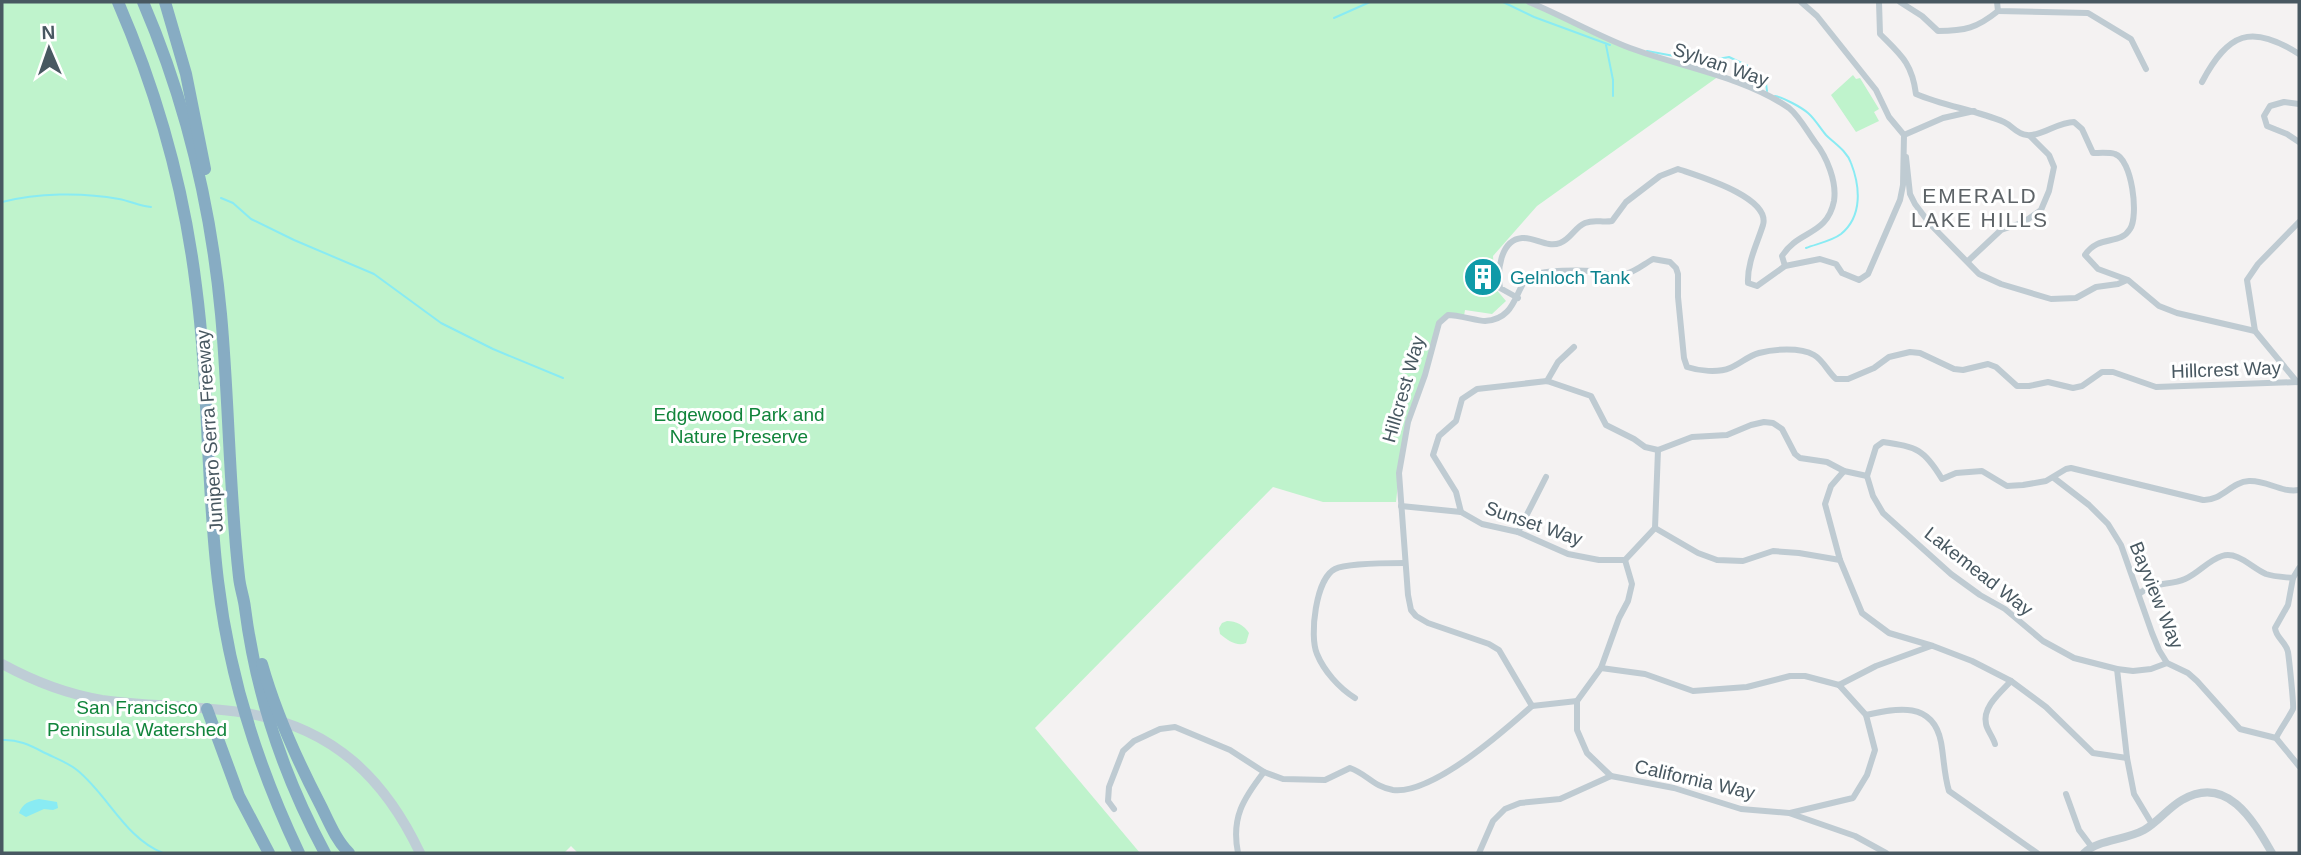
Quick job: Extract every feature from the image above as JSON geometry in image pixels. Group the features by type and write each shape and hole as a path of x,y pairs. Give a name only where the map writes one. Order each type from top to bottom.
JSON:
{"highway":[{"name":"Junipero Serra Freeway","path":"115,2 132,37 158,109 189,234 199,312 218,580 226,638 250,730 275,800 299,853"},
{"path":"143,2 198,154"},
{"path":"165,2 186,74 198,154"},
{"name":"Junipero Serra Freeway","path":"198,154 216,224 215,262 222,323 239,581 245,606 247,633 263,701 274,734 295,791 325,853"},
{"path":"245,606 275,706 288,738 339,840 349,853"},
{"path":"207,709 239,796 269,853"}],"main road":[{"path":"2,664 40,683 84,696 119,702 244,713 283,721 335,746 361,767 383,789 421,853"}],"street":[{"name":"Sylvan Way","path":"1529,2 1626,47 1719,76 1766,95 1791,110 1829,163 1834,199 1826,222 1815,231 1795,240 1786,249 1782,256 1785,266"},
{"path":"1518,298 1500,288 1498,278 1504,251 1511,242 1522,238 1556,245 1569,240 1582,224 1597,220 1603,223 1612,221 1626,202 1660,176 1678,169 1742,195 1756,203 1764,215 1747,275 1748,283 1757,286 1785,266 1820,259 1836,264 1842,273 1858,280 1868,274 1900,200 1905,135 1889,117 1876,90 1816,16 1801,2"},
{"path":"1879,2 1880,34 1904,58 1914,76 1916,94 1931,101 1974,111 2008,123 2015,131 2030,136 2049,155 2054,167 2049,191 2041,210 2024,222 2001,230 1968,261"},
{"path":"1900,2 1922,16 1938,31 1963,31 1987,20 1998,10 2088,13 2131,39 2146,69"},
{"path":"1997,2 1998,10"},
{"path":"2202,82 2213,61 2226,48 2246,37 2269,37 2299,54"},
{"path":"2299,104 2284,102 2270,106 2264,116 2267,126 2299,142"},
{"path":"1905,135 1943,118 1974,111"},
{"path":"2030,136 2057,125 2074,122 2082,129 2092,153 2115,154 2125,161 2130,176 2134,214 2131,229 2121,238 2099,242 2090,247 2085,255 2098,269 2128,280 2159,306 2168,310 2255,331"},
{"path":"1903,152 1907,159 1910,194 1915,204 1930,225 1979,274 2001,285 2051,299 2076,298 2096,286 2128,280"},
{"path":"2298,382 2255,331 2247,280 2258,264 2299,222"},
{"path":"2293,230 2299,237"},
{"name":"Hillcrest Way","path":"1532,706 1499,650 1428,623 1416,616 1409,604 1399,473 1403,445 1439,323 1448,315 1485,321 1502,315 1518,298 1522,283 1531,275 1573,271 1624,275 1653,259 1670,261 1678,274 1684,358 1687,367 1694,369 1723,370 1733,368 1738,362 1759,353 1800,351 1814,355 1836,379 1848,379 1874,368 1889,357 1910,352 1920,353 1954,369 1988,365 1996,367 2017,386 2048,382 2082,386 2102,372 2113,372 2156,387 2298,382"},
{"path":"1547,381 1558,362 1574,347"},
{"path":"1461,512 1456,492 1433,455 1439,436 1456,421 1462,398 1477,389 1547,381 1591,396 1605,425 1645,447 1658,450 1692,437 1727,435 1764,422 1773,423 1782,429 1795,454 1800,458 1826,462 1844,471 1867,476 1875,447 1883,442 1917,449 1926,455 1942,479 1972,470 1982,471 2007,486 2023,485 2054,478 2066,469 2082,469 2208,501 2247,481 2288,492 2299,490"},
{"path":"1611,776 1587,753 1577,730 1577,701 1601,668 1628,601 1632,584 1625,560 1655,528 1658,450"},
{"path":"1844,471 1831,486 1825,504 1840,559 1862,612 1889,633 1972,661 2011,681 2046,707 2093,752 2127,758"},
{"name":"Lakemead Way","path":"1867,476 1872,496 1883,513 1951,574 2005,609 2043,641 2074,658 2117,669 2133,671 2167,663"},
{"path":"1518,532 1546,477"},
{"name":"Bayview Way","path":"2054,478 2089,505 2108,524 2121,545 2158,650 2167,663 2188,673 2197,681 2240,729 2276,738"},
{"name":"Sunset Way","path":"1401,506 1461,512 1482,524 1518,532 1568,554 1599,560 1625,560"},
{"path":"1655,528 1691,550 1717,559 1743,561 1773,551 1840,559"},
{"path":"2139,594 2153,585 2184,580 2213,559 2226,554 2236,556 2274,577 2293,578"},
{"path":"1355,698 1340,688 1316,652 1315,628 1321,584 1333,569 1340,567 1405,563"},
{"path":"2299,568 2293,578 2291,596 2275,632 2288,651 2294,706 2276,738 2299,766"},
{"path":"1839,685 1876,666 1933,646"},
{"path":"1601,668 1645,674 1693,691 1747,687 1790,676 1805,676 1839,685 1866,715 1875,750 1867,775 1853,798 1788,813"},
{"path":"2117,669 2134,794 2152,824"},
{"path":"1995,744 1986,724 1986,713 2011,681"},
{"path":"1114,809 1108,801 1109,787 1123,751 1147,733 1175,727 1230,750 1264,772 1283,779 1325,780 1350,768 1377,786 1396,790 1419,786 1454,768 1532,706 1577,701"},
{"path":"1866,715 1888,710 1913,709 1925,716 1936,726 1949,790 2037,853"},
{"path":"1238,853 1235,837 1237,819 1248,793 1264,772"},
{"name":"California Way","path":"1479,853 1493,821 1505,809 1520,803 1560,799 1611,776 1674,788 1741,809 1788,813 1856,836 1886,853"},
{"path":"2066,794 2087,850 2128,837 2152,824 2182,800 2209,792 2224,796 2248,815 2272,853"}],"green space":[{"name":"Edgewood Park and Nature Preserve","path":"2,2 1529,2 1626,47 1719,76 1537,206 1493,256 1495,288 1506,301 1492,314 1465,310 1464,316 1448,315 1439,323 1401,456 1396,502 1323,502 1273,487 1035,728 1140,853 578,853 571,846 564,853 2,853"},
{"path":"1853,75 1856,79 1860,78 1879,109 1874,112 1879,121 1856,132 1831,95"},
{"path":"1227,621 1240,624 1247,630 1249,633 1246,643 1229,641 1220,634 1219,628"}],"water":[{"path":"39,799 57,802 58,808 44,809 26,817 19,813 27,803"}],"waterway":[{"path":"1334,18 1370,2"},
{"path":"1503,2 1534,17 1610,45"},
{"path":"1606,45 1613,80 1613,96"},
{"path":"1647,51 1685,58 1729,57 1761,76 1767,91"},
{"path":"1775,96 1811,115 1826,135 1847,155 1856,181 1858,200 1848,227 1833,239 1806,248"},
{"path":"2,202 45,195 75,194 119,199 151,207"},
{"path":"221,198 233,203 251,219 374,274 441,323 493,349 563,378"},
{"path":"2,740 28,745 73,767 88,780 127,827 163,853"}],"place":[{"name":"Gelnloch Tank","path":"1483,277"}],"district":[{"name":"EMERALD LAKE HILLS","path":"1980,208"}],"park label":[{"name":"San Francisco Peninsula Watershed","path":"137,718"}]}
